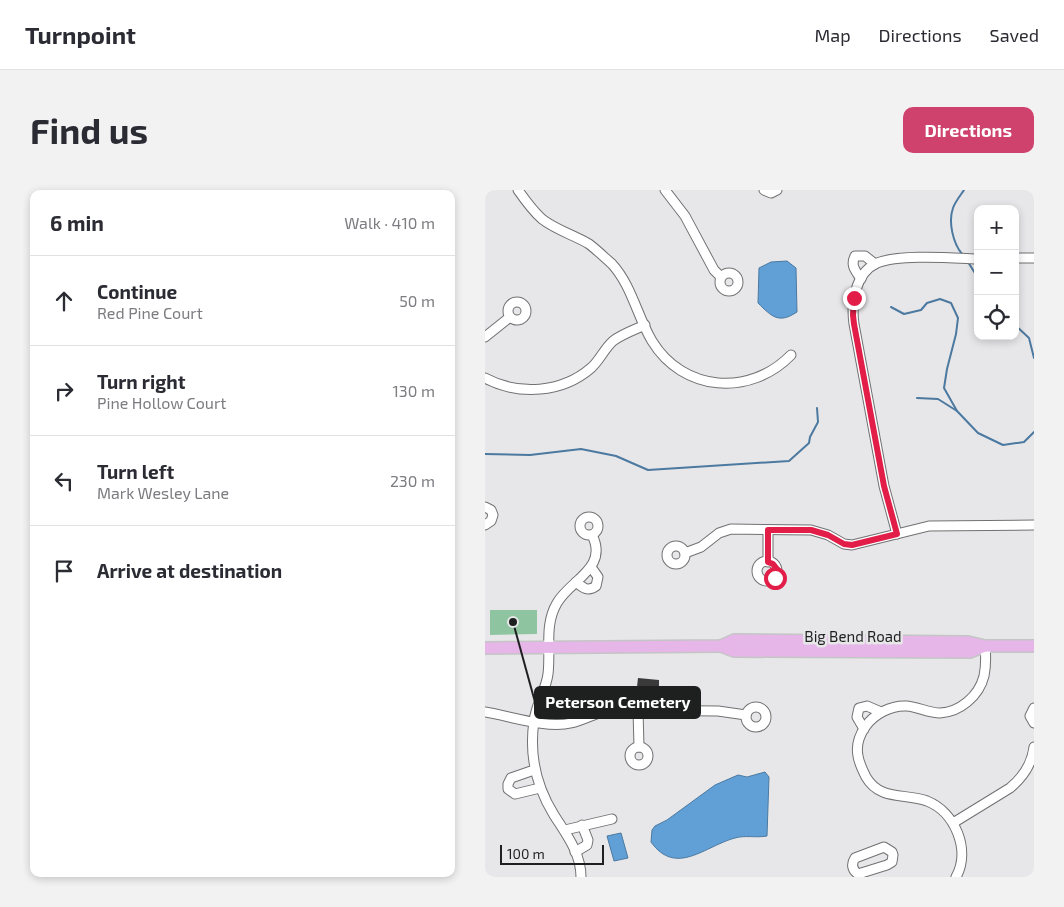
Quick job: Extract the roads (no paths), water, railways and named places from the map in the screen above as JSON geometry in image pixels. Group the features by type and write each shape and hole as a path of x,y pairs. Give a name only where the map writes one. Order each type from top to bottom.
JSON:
{"main road":[{"name":"Big Bend Road","path":"485,648 721,646 733,640 967,642 985,646 1034,646"}],"street":[{"path":"517,190 542,218 588,244 609,261 623,278 657,348 670,363 695,378 714,383 728,384 751,380 775,369 791,355"},
{"path":"665,190 685,216 714,270 721,277"},
{"path":"764,190 771,193 777,190"},
{"path":"861,279 853,267 855,256 865,256 875,264"},
{"path":"897,534 884,486 854,324 854,298 861,279 875,264 899,258 974,259"},
{"path":"1019,258 1034,258"},
{"path":"485,337 510,317"},
{"path":"485,378 505,386 528,390 542,390 567,383 591,368 614,341 645,325"},
{"path":"485,507 491,510 493,516 491,521 485,525"},
{"path":"685,553 701,548 725,530 811,530 828,535 844,544 852,545 929,526 1034,525"},
{"path":"768,530 768,562"},
{"path":"581,877 575,852 565,830 555,817 540,788 534,770 532,741 534,721 548,674 548,625 555,605 561,596 591,567 597,552 593,535"},
{"path":"576,582 585,589 593,589 596,586 598,577 591,567"},
{"path":"956,877 962,855 962,844 953,823 938,807 928,801 886,794 877,789 862,770 858,756 858,742 869,721 881,712 907,706 942,713 953,711 961,706 975,694 983,678 986,662 985,646"},
{"path":"864,729 857,717 859,708 867,706 881,712"},
{"path":"1034,708 1030,716 1034,723"},
{"path":"638,710 639,747"},
{"path":"485,712 562,724 599,712 638,710 718,711 746,715"},
{"path":"953,823 1017,782 1029,764 1034,748"},
{"path":"534,770 511,778 508,788 515,794 540,788"},
{"path":"565,830 612,819"},
{"path":"575,852 587,845 588,840 582,826"}],"water":[{"path":"787,261 796,268 797,312 791,316 780,318 767,312 758,303 759,268 771,262"},
{"path":"765,772 769,777 767,836 735,838 702,852 681,858 670,857 661,852 651,842 652,830 655,826 667,820 715,785 738,775 747,777"},
{"path":"621,833 628,858 614,861 607,836"}],"waterway":[{"path":"962,254 954,238 951,220 956,201 964,190"},
{"path":"968,262 974,272"},
{"path":"891,307 904,314 921,310 927,303 940,299 951,303 958,318 944,388 957,411"},
{"path":"1019,329 1029,338 1034,358"},
{"path":"917,398 938,399 957,411 978,433 1003,445 1024,442 1034,432"},
{"path":"485,454 530,455 581,449 616,456 648,470 789,461 809,443 818,422 817,408"}],"place":[{"name":"Peterson Cemetery","path":"513,622"}]}
